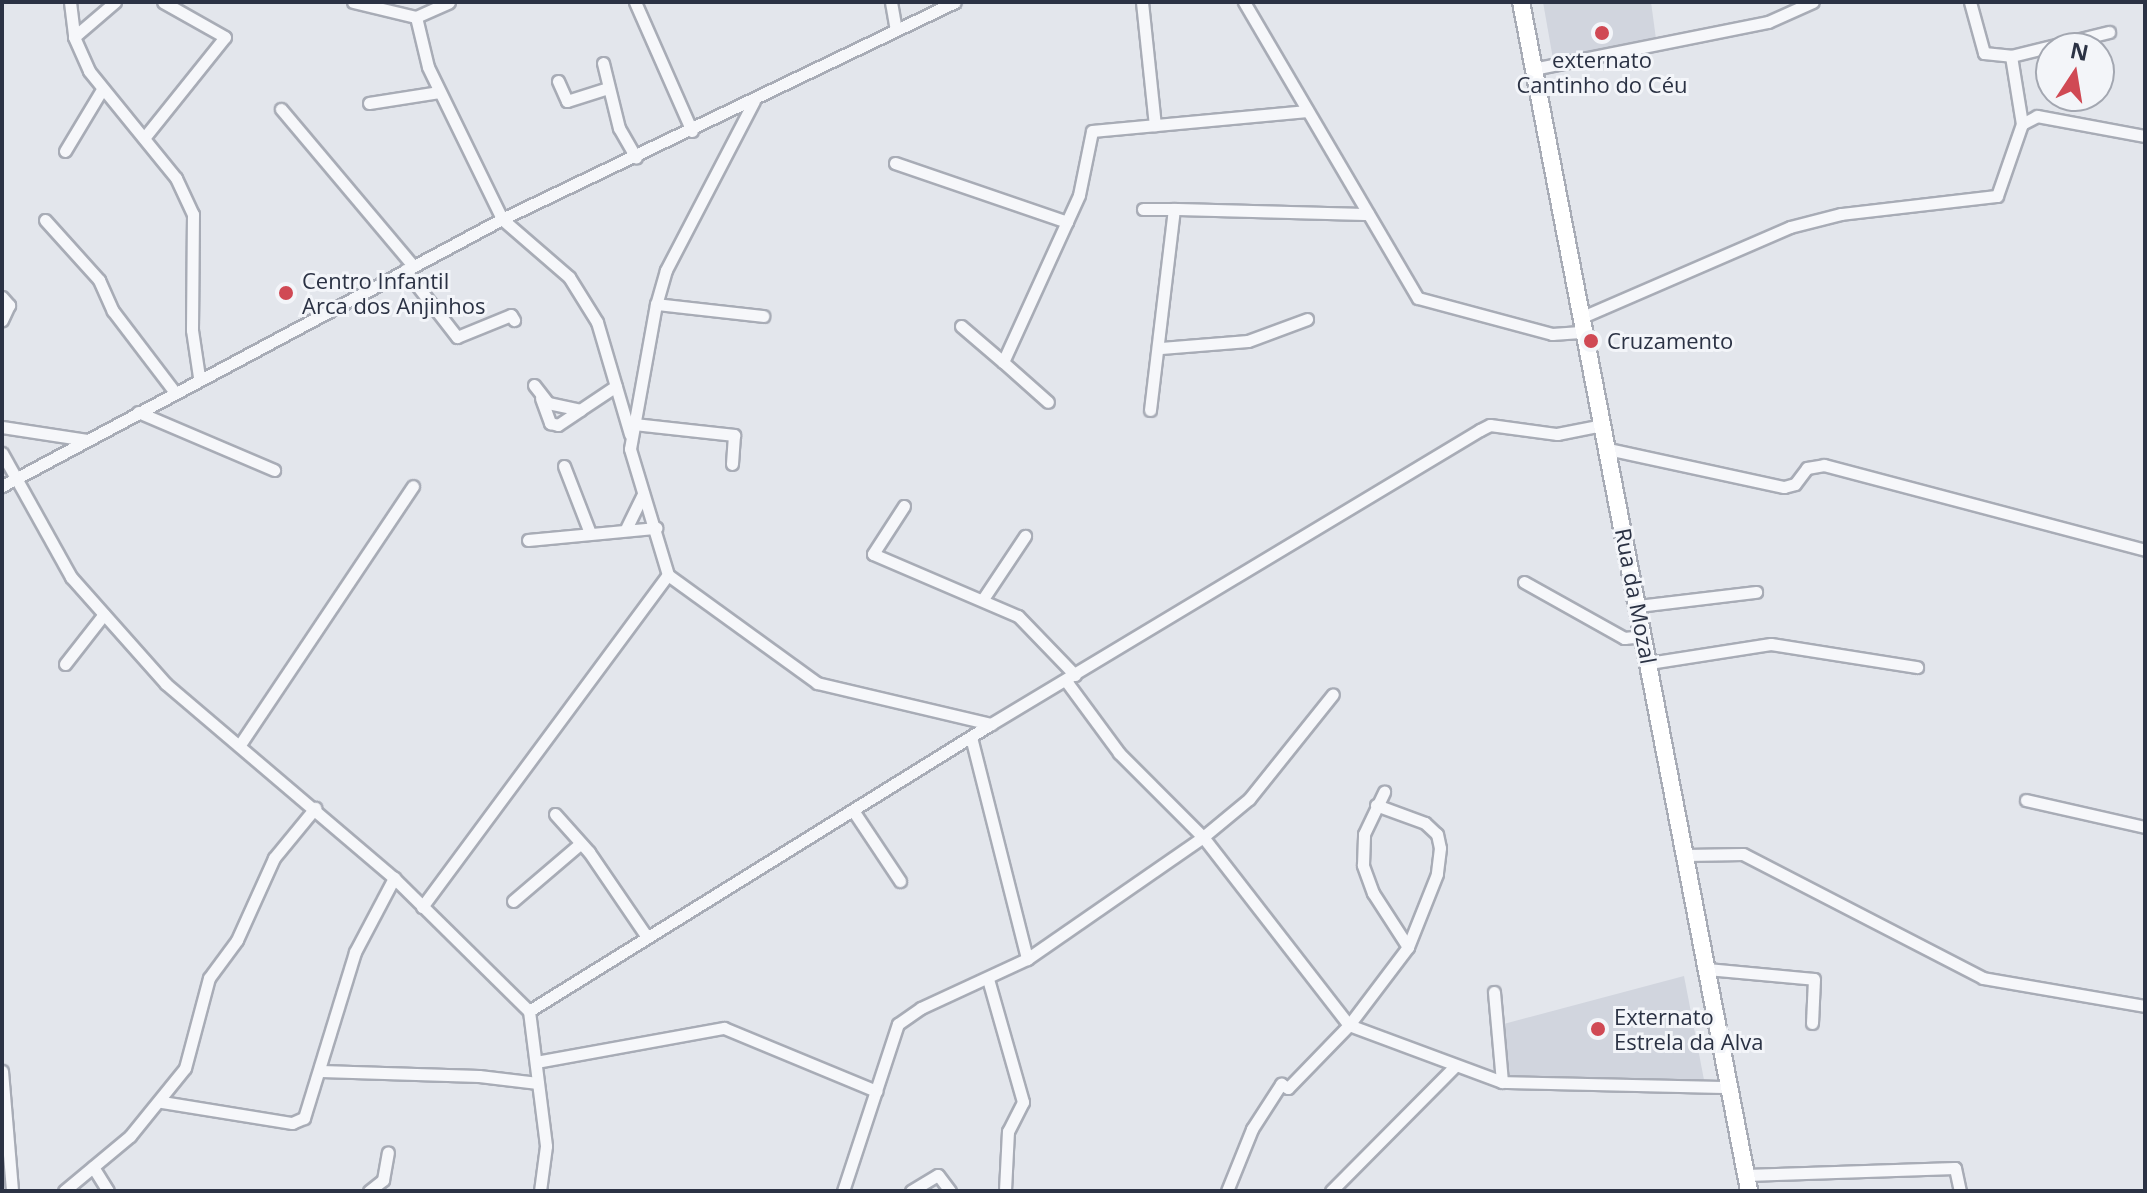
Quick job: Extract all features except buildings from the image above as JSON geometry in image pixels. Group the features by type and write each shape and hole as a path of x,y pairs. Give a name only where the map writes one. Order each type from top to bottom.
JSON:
{"main road":[{"name":"Rua da Mozal","path":"1521,2 1747,1183"}],"street":[{"path":"70,2 74,37 101,91 176,178 193,214 192,330 199,377"},
{"path":"74,37 115,2"},
{"path":"144,138 225,37 163,2"},
{"path":"353,2 416,17 449,2"},
{"path":"635,2 692,131"},
{"path":"891,2 896,30"},
{"path":"8,483 199,377 502,219 692,131 955,2"},
{"path":"1142,2 1155,125"},
{"path":"1244,2 1418,298 1552,334 1582,325 1790,227 1855,212 1997,196 2022,124 2011,56"},
{"path":"1533,69 1768,22 1813,2"},
{"path":"1970,2 1984,53 2011,56 2035,50"},
{"path":"416,17 439,92 502,219 569,277 597,322 632,438"},
{"path":"603,63 619,128 636,157"},
{"path":"558,81 567,101 608,88"},
{"path":"65,151 101,91"},
{"path":"369,103 439,92"},
{"path":"755,100 666,270 656,304 634,424 632,460 656,528 668,575 817,683 991,724"},
{"path":"281,109 409,268 457,337 511,315 514,320"},
{"path":"1003,362 1079,195 1092,131 1307,111"},
{"path":"2022,124 2037,116 2145,136"},
{"path":"895,163 1067,222"},
{"path":"1143,209 1368,214"},
{"path":"1150,410 1161,348 1174,209"},
{"path":"45,220 99,280 113,311 174,391"},
{"path":"2,297 9,305 2,320"},
{"path":"656,304 763,316"},
{"path":"1161,348 1248,341 1307,319"},
{"path":"961,326 1048,402"},
{"path":"534,385 550,423 558,425 616,386"},
{"path":"541,398 580,410"},
{"path":"138,412 274,470"},
{"path":"634,424 734,435 732,464"},
{"path":"529,1011 854,812 991,724 1480,430 1490,425 1557,434 1603,425"},
{"path":"2,427 88,440"},
{"path":"1608,449 1784,487 1795,484 1807,468 1824,465 2145,550"},
{"path":"2,453 8,483 71,577 166,684 241,743 394,878 529,1011 546,1146 540,1191"},
{"path":"564,466 590,533"},
{"path":"241,743 413,486"},
{"path":"626,529 643,494"},
{"path":"904,506 873,554 983,599 1022,620 1070,678 1119,753 1203,837 1349,1025 1502,1082 1728,1087"},
{"path":"528,540 656,528"},
{"path":"983,599 1025,536"},
{"path":"422,907 668,575"},
{"path":"1524,582 1624,638 1644,636"},
{"path":"1638,606 1756,592"},
{"path":"65,664 104,614"},
{"path":"1649,663 1771,644 1917,667"},
{"path":"843,1191 898,1024 921,1008 1027,959 1203,837 1249,799 1333,694"},
{"path":"971,737 1027,959"},
{"path":"1384,792 1364,834 1363,865 1373,893 1408,947"},
{"path":"2026,800 2145,827"},
{"path":"1227,1191 1252,1129 1281,1084 1288,1088 1349,1025 1408,947 1437,874 1440,848 1437,834 1425,823 1376,805"},
{"path":"64,1191 162,1102 191,1054 209,978 237,940 274,858 315,808"},
{"path":"854,812 900,881"},
{"path":"555,814 581,843 647,937"},
{"path":"513,901 581,843"},
{"path":"1686,855 1743,854 1983,978 2145,1006"},
{"path":"162,1102 292,1123 304,1118 321,1071 323,1042 355,952 394,878"},
{"path":"1707,969 1814,979 1812,1023"},
{"path":"988,979 1023,1102 1008,1131 1005,1191"},
{"path":"1494,992 1502,1082"},
{"path":"536,1062 724,1028 876,1091"},
{"path":"1331,1191 1455,1066"},
{"path":"2,1071 12,1191"},
{"path":"321,1071 479,1076 538,1083"},
{"path":"369,1191 383,1180 388,1152"},
{"path":"93,1167 108,1191"},
{"path":"1747,1183 1955,1168 1960,1191"},
{"path":"911,1191 938,1175 950,1191"}],"shaded area":[{"name":"externato Cantinho do Céu","path":"1543,2 1651,2 1656,39 1553,59"},
{"name":"Externato Estrela da Alva","path":"1684,976 1705,1085 1508,1077 1500,1025"}],"place":[{"name":"externato Cantinho do Céu","path":"1602,33"},
{"name":"Centro Infantil Arca dos Anjinhos","path":"286,293"},
{"name":"Cruzamento","path":"1591,341"},
{"name":"Externato Estrela da Alva","path":"1598,1029"}]}
